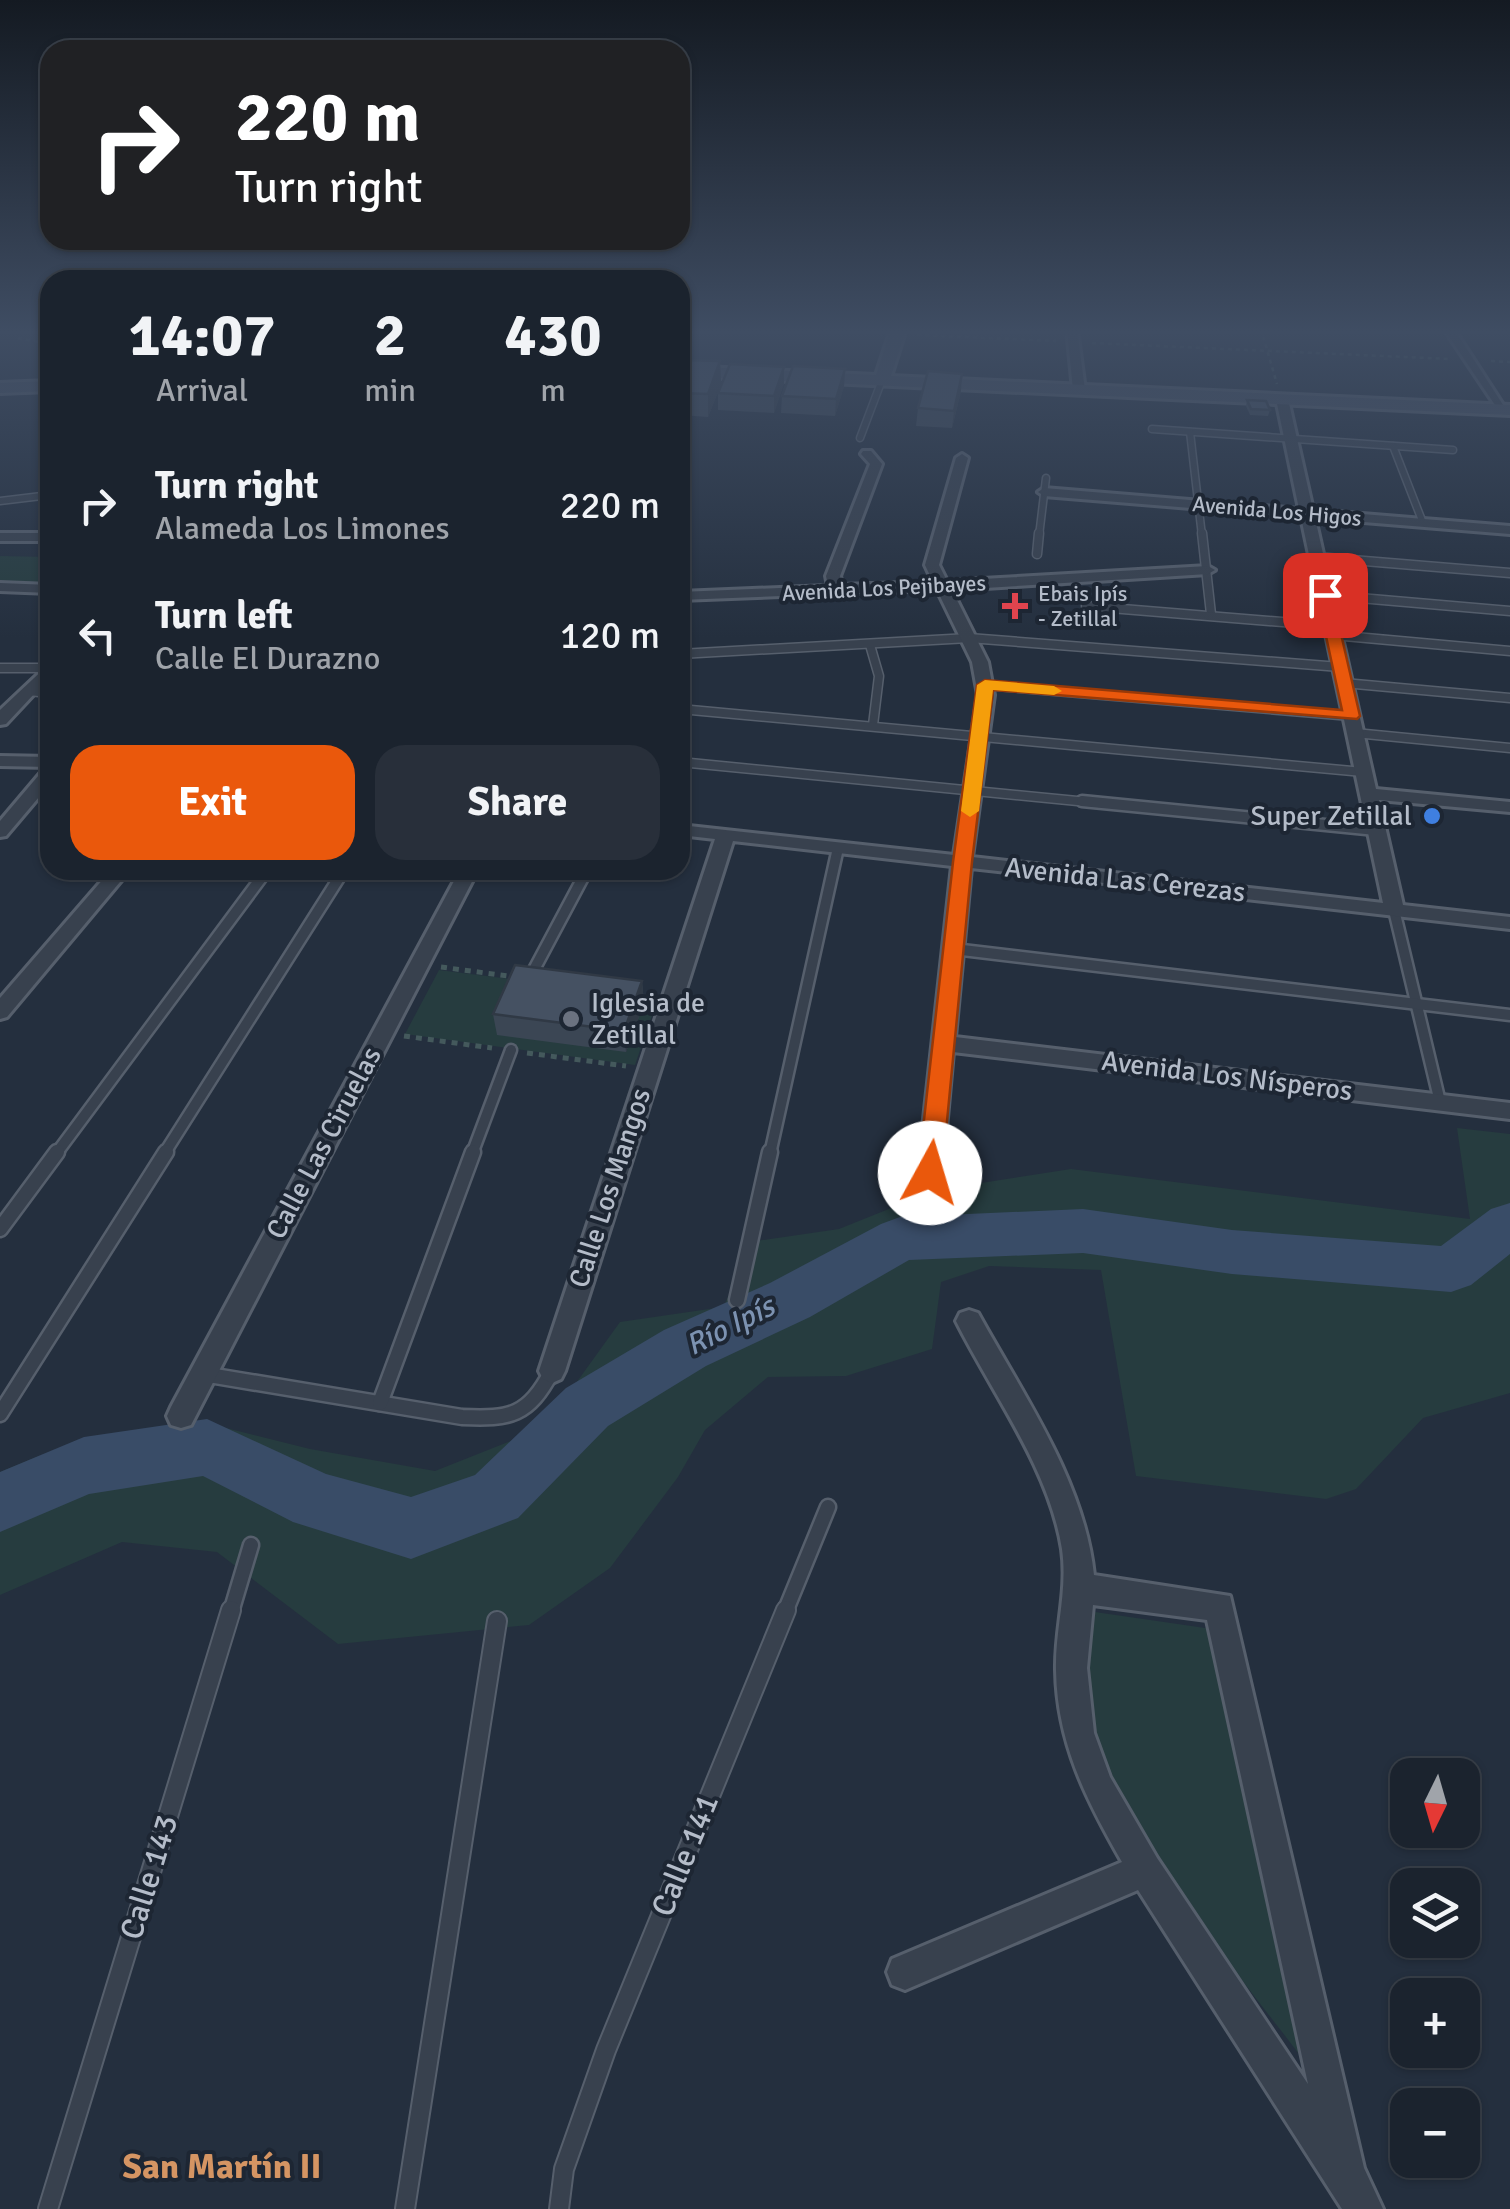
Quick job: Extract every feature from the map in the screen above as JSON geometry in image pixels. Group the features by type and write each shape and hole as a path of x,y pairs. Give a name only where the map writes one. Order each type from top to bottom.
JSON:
{"street":[{"path":"1289,432 1394,910"},
{"path":"836,590 833,576 876,464 867,454"},
{"path":"930,1173 962,862 985,685 969,638 932,566 962,458"},
{"name":"Avenida Los Higos","path":"1045,485 1202,506 1510,530"},
{"path":"0,537 40,537"},
{"name":"Avenida Los Pejibayes","path":"690,596 1208,570"},
{"path":"0,588 40,589"},
{"path":"0,720 40,678"},
{"path":"0,761 40,762"},
{"path":"0,832 40,785"},
{"path":"1368,794 1510,808"},
{"name":"Avenida Las Cerezas","path":"690,831 1510,923"},
{"name":"Calle Los Mangos","path":"552,1371 726,835"},
{"path":"0,1012 113,880"},
{"name":"Calle Las Ciruelas","path":"181,1416 464,880"},
{"name":"Avenida Los Nísperos","path":"945,1043 1510,1111"},
{"path":"969,1321 1052,1476 1076,1546 1080,1588 1071,1668 1078,1733 1097,1786 1146,1870 1355,2194"},
{"path":"1080,1588 1219,1608 1355,2194"},
{"path":"904,1972 1146,1870"}],"lane":[{"path":"860,438 862,432"},
{"path":"1190,432 1202,506 1212,614"},
{"path":"1191,432 1454,450"},
{"path":"1394,446 1423,523"},
{"path":"1038,554 1045,485"},
{"path":"0,501 40,496"},
{"path":"1316,557 1510,572"},
{"path":"1325,595 1510,611"},
{"path":"1086,606 1212,614 1510,651"},
{"path":"690,654 969,638 1342,675 1510,698"},
{"path":"870,645 879,676 873,726"},
{"path":"0,668 40,668"},
{"path":"985,685 1353,724 1510,748"},
{"path":"28,691 40,692"},
{"path":"690,710 1364,772"},
{"path":"690,763 1376,830"},
{"path":"738,1300 838,848"},
{"path":"0,1229 260,880"},
{"path":"0,1414 338,880"},
{"path":"529,979 582,880"},
{"path":"1394,910 1440,1102"},
{"path":"954,949 1510,1015"},
{"path":"380,1403 511,1050"},
{"path":"203,1374 462,1417 502,1419 526,1411 539,1398 552,1371"},
{"name":"Calle 141","path":"559,2209 564,2169 606,2050 828,1507"},
{"name":"Calle 143","path":"48,2209 251,1545"},
{"path":"406,2209 497,1620"}],"green space":[{"path":"0,556 40,557 40,585 0,583"},
{"path":"439,970 658,998 635,1065 405,1034"},
{"path":"1457,1128 1510,1134 1510,1393 1423,1418 1356,1489 1326,1499 1136,1476 1101,1270 989,1266 941,1282 932,1349 846,1376 768,1377 705,1430 678,1477 610,1568 529,1625 338,1644 217,1552 122,1542 0,1595 0,1472 39,1456 210,1424 310,1449 435,1471 513,1440 553,1415 620,1322 723,1307 756,1241 839,1229 936,1190 1071,1169 1470,1219"},
{"path":"1095,1612 1212,1629 1302,2058 1169,1879 1112,1777 1094,1728 1087,1681"}],"building":[{"path":"515,965 642,981 624,1031 493,1014"}],"waterway":[{"name":"Río Ipís","path":"0,1502 84,1466 207,1447 316,1501 411,1528 496,1497 587,1407 685,1348 790,1300 900,1239 1083,1231 1232,1252 1451,1269 1510,1224"}],"slow traffic":[{"path":"970,811 985,685 1054,691"}],"place":[{"name":"Ebais Ipís - Zetillal","path":"1015,606"},
{"name":"Super Zetillal","path":"1432,816"},
{"name":"Iglesia de Zetillal","path":"571,1019"}],"district":[{"name":"San Martín II","path":"222,2166"}],"route":[{"path":"930,1173 962,862 985,685 1351,716 1325,595"}]}
